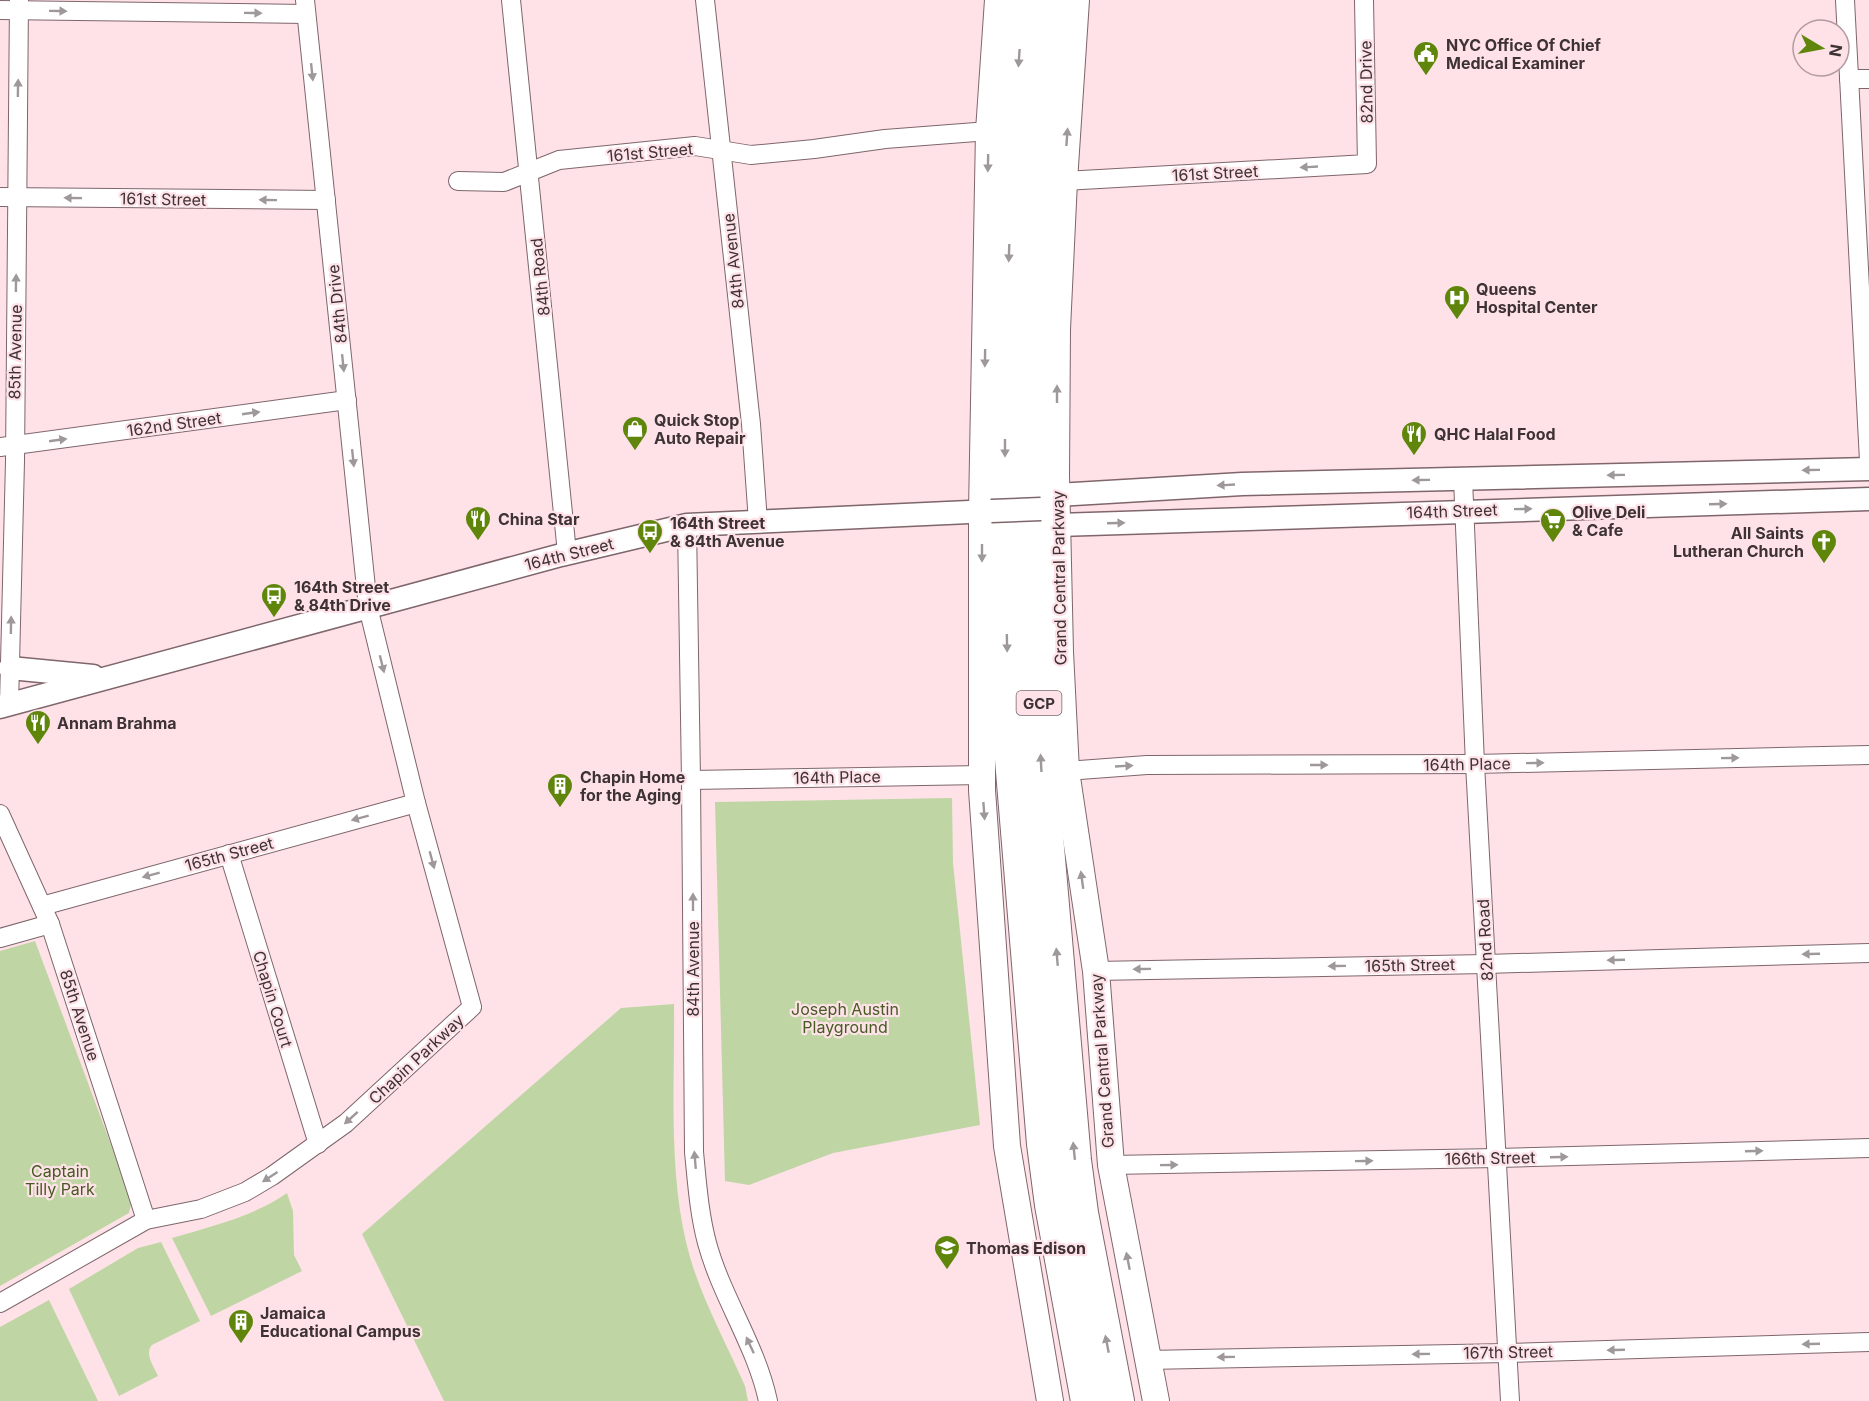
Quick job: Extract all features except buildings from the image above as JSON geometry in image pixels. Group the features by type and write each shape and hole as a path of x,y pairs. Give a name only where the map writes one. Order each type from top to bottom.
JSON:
{"highway":[{"name":"GCP","path":"1023,0 1011,198 1005,399 1005,579 1011,759 1043,1144 1051,1205 1087,1401"},
{"name":"Grand Central Parkway","path":"1054,0 1041,181 1036,341 1034,523 1040,730 1043,790 1075,1160 1082,1213 1118,1401"}],"main road":[{"path":"998,0 989,131 987,511 982,775 1007,1146 1050,1401"},
{"name":"Grand Central Parkway","path":"1076,0 1057,329 1052,510 1066,771 1096,971 1111,1165 1156,1401"}],"street":[{"name":"84th Road","path":"511,0 567,553"},
{"name":"84th Avenue","path":"705,0 751,424 758,522"},
{"name":"82nd Drive","path":"1364,0 1367,164"},
{"path":"1845,0 1864,270 1869,461"},
{"path":"0,10 19,5 306,7"},
{"name":"85th Avenue","path":"5,706 10,668 7,446 9,197 19,5"},
{"name":"84th Drive","path":"306,7 368,607"},
{"path":"1849,79 1869,79"},
{"name":"161st Street","path":"458,181 504,182 559,160 695,146 751,155 885,139 989,131"},
{"name":"161st Street","path":"1064,181 1367,164"},
{"name":"161st Street","path":"9,197 326,200"},
{"name":"162nd Street","path":"7,446 347,400"},
{"name":"164th Street","path":"1052,510 1242,484 1869,469"},
{"name":"82nd Road","path":"1463,478 1475,764 1510,1401"},
{"name":"164th Street","path":"5,706 567,553 687,525 987,511 1464,511 1869,499"},
{"name":"84th Avenue","path":"687,525 694,1152 707,1243 729,1301 756,1357 768,1401"},
{"name":"Chapin Parkway","path":"0,1303 147,1220 201,1209 245,1192 272,1176 345,1123 472,1007 416,803 368,607"},
{"name":"164th Street","path":"10,668 110,677"},
{"name":"164th Place","path":"1066,771 1147,765 1475,764 1869,755"},
{"name":"164th Place","path":"691,780 982,775"},
{"name":"165th Street","path":"42,906 416,803"},
{"name":"85th Avenue","path":"0,814 50,924 147,1220"},
{"name":"Chapin Court","path":"228,854 318,1144"},
{"path":"0,938 50,924"},
{"name":"165th Street","path":"1096,971 1486,964 1869,952"},
{"name":"166th Street","path":"1111,1165 1869,1148"},
{"name":"167th Street","path":"1147,1360 1507,1353 1869,1342"}],"green space":[{"name":"Joseph Austin Playground","path":"952,798 953,863 980,1125 833,1153 749,1185 725,1181 715,802"},
{"name":"Captain Tilly Park","path":"35,941 132,1201 129,1213 0,1286 0,951"},
{"path":"674,1004 674,1126 681,1216 698,1282 745,1386 748,1401 444,1401 362,1234 621,1008"},
{"path":"287,1193 293,1211 294,1255 302,1271 211,1316 172,1238 246,1215"},
{"path":"161,1242 200,1321 152,1345 149,1356 158,1376 119,1396 69,1289 138,1248"},
{"path":"49,1300 98,1401 0,1401 0,1327"}],"place":[{"name":"NYC Office Of Chief Medical Examiner","path":"1426,77"},
{"name":"Queens Hospital Center","path":"1457,321"},
{"name":"Quick Stop Auto Repair","path":"635,452"},
{"name":"QHC Halal Food","path":"1414,457"},
{"name":"China Star","path":"478,542"},
{"name":"Olive Deli & Cafe","path":"1553,544"},
{"name":"164th Street & 84th Avenue","path":"650,555"},
{"name":"All Saints Lutheran Church","path":"1824,565"},
{"name":"164th Street & 84th Drive","path":"274,619"},
{"name":"Annam Brahma","path":"38,746"},
{"name":"Chapin Home for the Aging","path":"560,809"},
{"name":"Thomas Edison","path":"947,1271"},
{"name":"Jamaica Educational Campus","path":"241,1345"}]}
